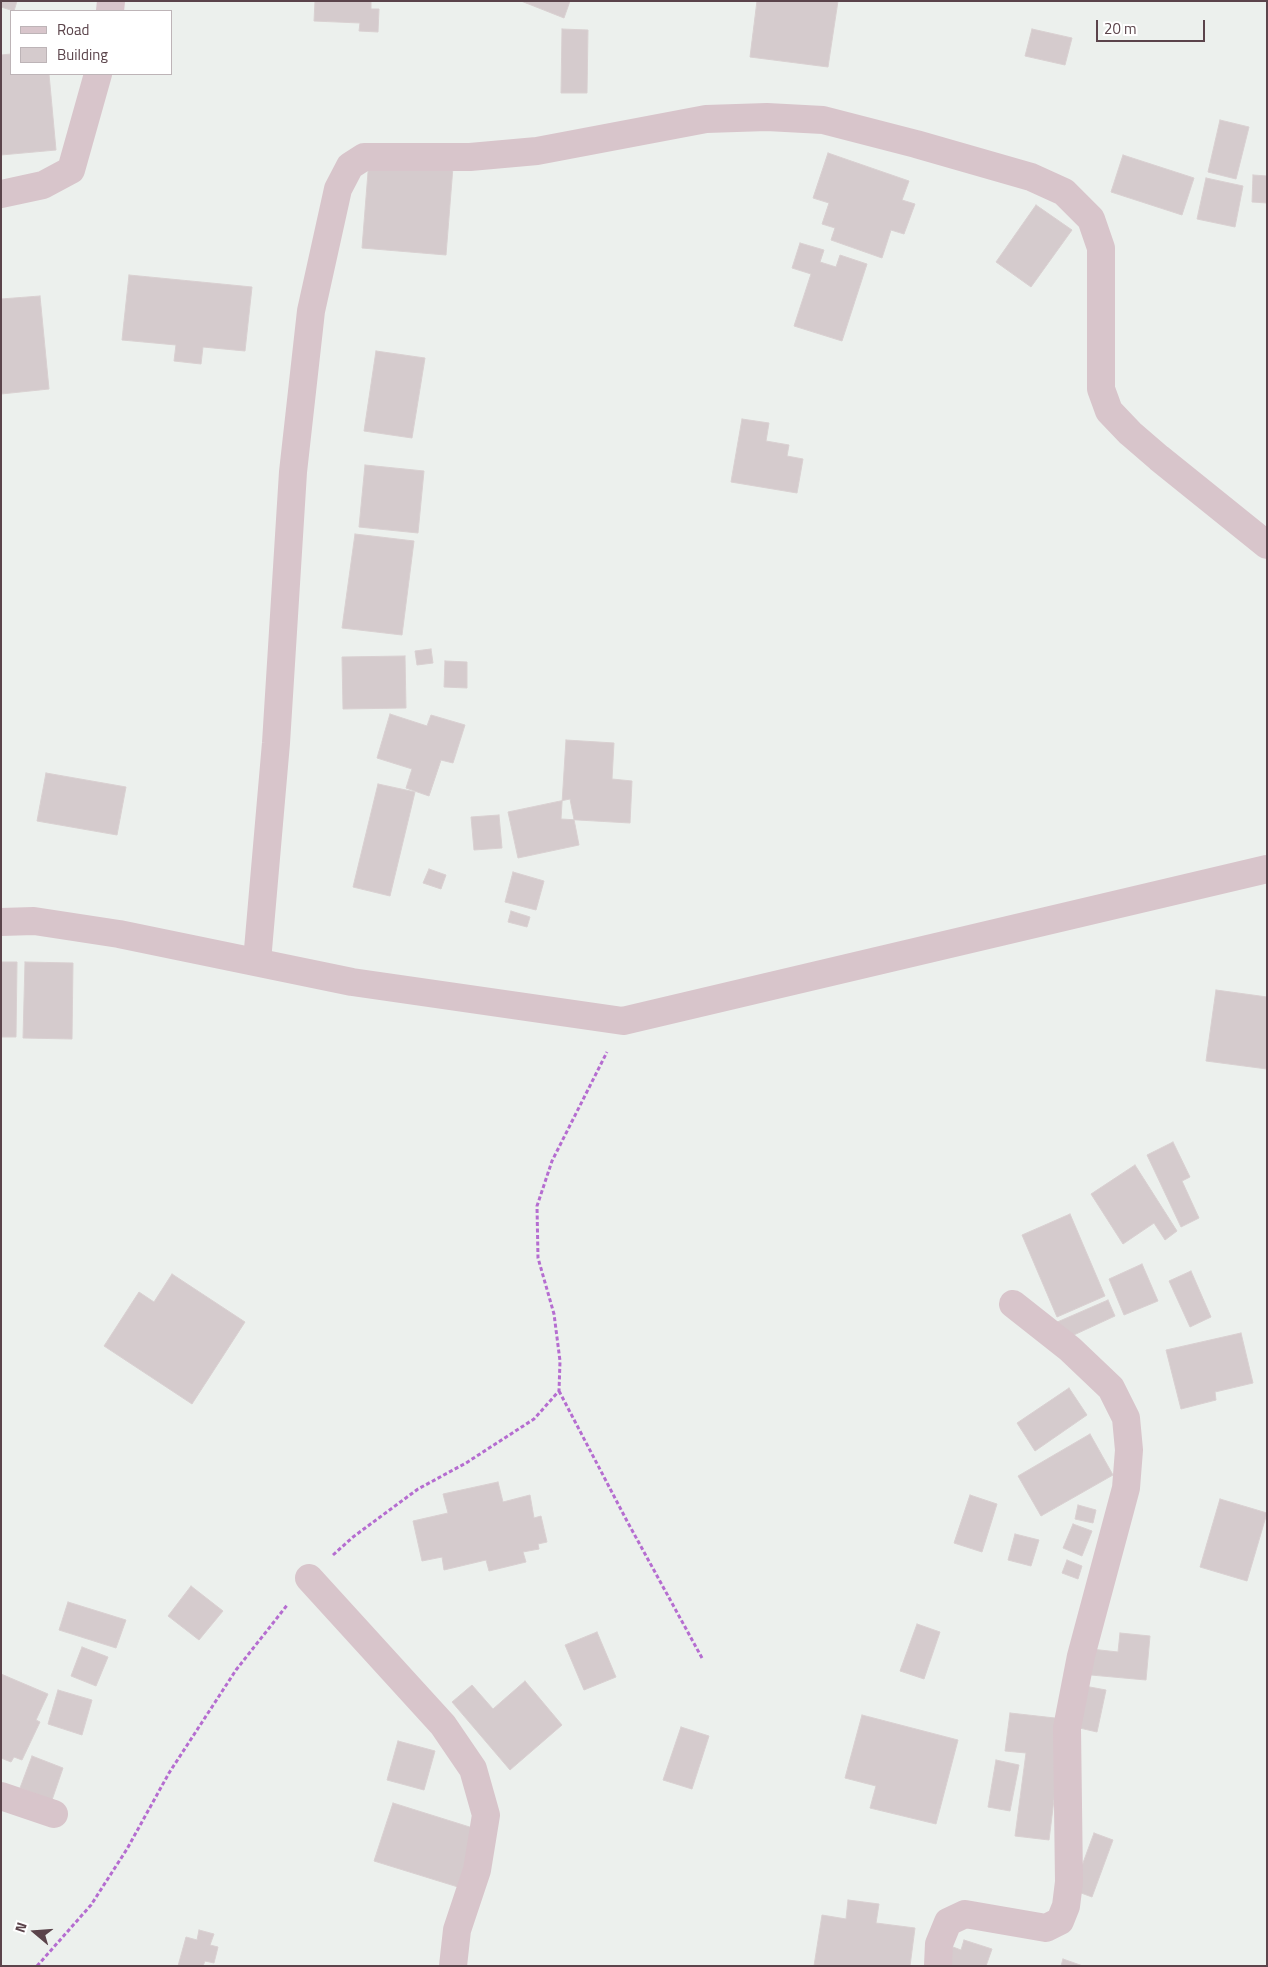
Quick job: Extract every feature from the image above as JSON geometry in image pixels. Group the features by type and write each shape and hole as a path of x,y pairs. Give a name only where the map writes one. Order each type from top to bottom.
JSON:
{"street":[{"path":"1,194 42,185 71,170 98,75"},
{"path":"257,961 276,743 293,472 311,311 338,189 350,166 364,157 470,157 537,151 706,119 766,117 823,120 1031,177 1064,192 1070,198 1090,219 1101,248 1101,389 1109,411 1151,451 1267,545"},
{"path":"1,922 34,922 119,934 352,982 623,1021 1267,869"},
{"path":"938,1966 939,1944 948,1922 956,1918 966,1914 1046,1928 1060,1921 1066,1906 1069,1882 1066,1728 1081,1656 1126,1488 1129,1450 1126,1418 1111,1388 1070,1349 1013,1304"},
{"path":"309,1578 443,1726 472,1769 486,1815 477,1870 457,1930 453,1966"},
{"path":"1,1796 54,1814"}],"path":[{"path":"623,1021 552,1161 537,1206 538,1258 554,1314 560,1360 560,1392 627,1521 702,1658"},
{"path":"37,1966 91,1904 127,1849 169,1773 236,1670 309,1578 353,1537 418,1489 466,1463 534,1419 560,1392"}],"building":[{"path":"1,1 17,1 14,10 1,7"},
{"path":"315,1 371,1 371,9 379,9 378,32 359,31 360,23 314,21"},
{"path":"521,1 570,1 564,18"},
{"path":"757,1 838,1 828,67 750,57"},
{"path":"562,29 588,30 587,93 561,93"},
{"path":"1032,29 1072,38 1065,65 1025,56"},
{"path":"10,54 10,75 49,75 56,150 1,155 1,55"},
{"path":"1220,120 1249,127 1236,179 1208,172"},
{"path":"370,147 454,154 446,255 362,248"},
{"path":"828,153 909,181 902,200 915,204 904,234 891,230 882,258 831,240 835,228 822,224 829,203 813,198"},
{"path":"1123,155 1194,178 1182,215 1111,192"},
{"path":"1253,175 1267,176 1267,203 1252,202"},
{"path":"1206,178 1243,186 1235,227 1197,219"},
{"path":"1036,205 1072,230 1031,287 996,262"},
{"path":"800,243 824,250 820,262 836,267 840,255 867,264 842,341 794,326 811,274 792,268"},
{"path":"129,275 252,287 245,351 203,347 201,364 174,361 176,345 122,340"},
{"path":"40,296 49,389 1,394 1,299"},
{"path":"376,351 425,358 412,438 364,431"},
{"path":"742,419 769,423 766,441 789,445 787,456 803,459 797,493 731,482"},
{"path":"365,465 424,471 418,533 359,527"},
{"path":"355,534 414,541 402,635 342,628"},
{"path":"431,649 433,663 417,665 415,651"},
{"path":"405,656 406,708 343,709 342,657"},
{"path":"445,661 467,662 467,688 444,687"},
{"path":"390,714 427,726 431,715 465,725 453,763 441,760 429,796 406,788 412,769 377,758"},
{"path":"566,740 614,743 612,779 632,781 630,823 561,819"},
{"path":"46,773 126,787 117,835 37,821"},
{"path":"378,784 415,792 390,896 353,887"},
{"path":"570,799 579,845 518,858 508,812"},
{"path":"499,815 502,848 474,850 471,817"},
{"path":"429,869 446,875 441,889 423,883"},
{"path":"513,872 544,881 536,910 505,902"},
{"path":"511,911 530,917 527,927 508,922"},
{"path":"1,962 17,962 16,1037 1,1037"},
{"path":"25,962 73,963 72,1039 23,1038"},
{"path":"1216,990 1267,997 1267,1069 1206,1061"},
{"path":"1173,1142 1190,1177 1182,1181 1199,1218 1181,1227 1147,1155"},
{"path":"1135,1165 1177,1231 1165,1240 1154,1223 1123,1244 1091,1194"},
{"path":"1070,1214 1105,1296 1057,1317 1022,1235"},
{"path":"1142,1264 1158,1301 1124,1315 1109,1279"},
{"path":"1191,1271 1211,1317 1190,1327 1169,1281"},
{"path":"172,1274 245,1322 192,1404 104,1346 139,1292 154,1302"},
{"path":"1108,1300 1115,1316 1063,1340 1055,1323"},
{"path":"1241,1333 1253,1383 1215,1392 1216,1400 1181,1409 1166,1350"},
{"path":"1069,1388 1087,1415 1035,1451 1017,1423"},
{"path":"1090,1434 1113,1475 1041,1516 1018,1476"},
{"path":"498,1482 503,1502 530,1495 534,1518 541,1516 547,1542 538,1544 539,1549 523,1552 526,1562 489,1571 486,1560 444,1570 442,1557 422,1561 413,1521 448,1513 443,1494"},
{"path":"970,1495 997,1504 982,1552 954,1543"},
{"path":"1220,1499 1267,1513 1247,1581 1200,1567"},
{"path":"1078,1505 1096,1510 1093,1523 1075,1519"},
{"path":"1073,1524 1092,1531 1082,1556 1063,1548"},
{"path":"1015,1534 1039,1540 1031,1566 1008,1560"},
{"path":"1067,1560 1082,1566 1078,1579 1062,1573"},
{"path":"191,1586 223,1611 199,1640 168,1616"},
{"path":"68,1602 126,1620 116,1648 59,1630"},
{"path":"917,1624 940,1632 924,1679 900,1671"},
{"path":"597,1632 616,1677 584,1690 565,1645"},
{"path":"1120,1633 1150,1636 1146,1680 1080,1674 1082,1648 1118,1652"},
{"path":"82,1647 108,1657 96,1686 71,1676"},
{"path":"1,1674 48,1694 36,1720 40,1722 22,1760 14,1757 11,1762 1,1758"},
{"path":"525,1681 562,1725 510,1770 452,1702 472,1685 493,1709"},
{"path":"1079,1685 1106,1690 1097,1732 1071,1726"},
{"path":"58,1690 92,1700 82,1735 48,1724"},
{"path":"1010,1713 1064,1719 1049,1840 1015,1836 1026,1753 1005,1751"},
{"path":"862,1715 958,1740 936,1824 870,1808 876,1786 845,1778"},
{"path":"681,1727 709,1736 692,1789 663,1780"},
{"path":"398,1741 435,1751 424,1790 387,1780"},
{"path":"32,1756 63,1768 52,1800 20,1788"},
{"path":"996,1760 1019,1765 1010,1811 988,1807"},
{"path":"393,1803 476,1829 458,1887 374,1861"},
{"path":"1094,1833 1113,1840 1092,1897 1073,1890"},
{"path":"848,1900 879,1904 876,1923 915,1928 910,1966 814,1966 822,1915 846,1919"},
{"path":"199,1930 214,1934 210,1945 218,1947 214,1963 205,1961 203,1966 178,1966 186,1937 197,1940"},
{"path":"964,1940 992,1949 986,1966 946,1966 953,1947 961,1950"},
{"path":"1063,1959 1083,1966 1061,1966"}]}
